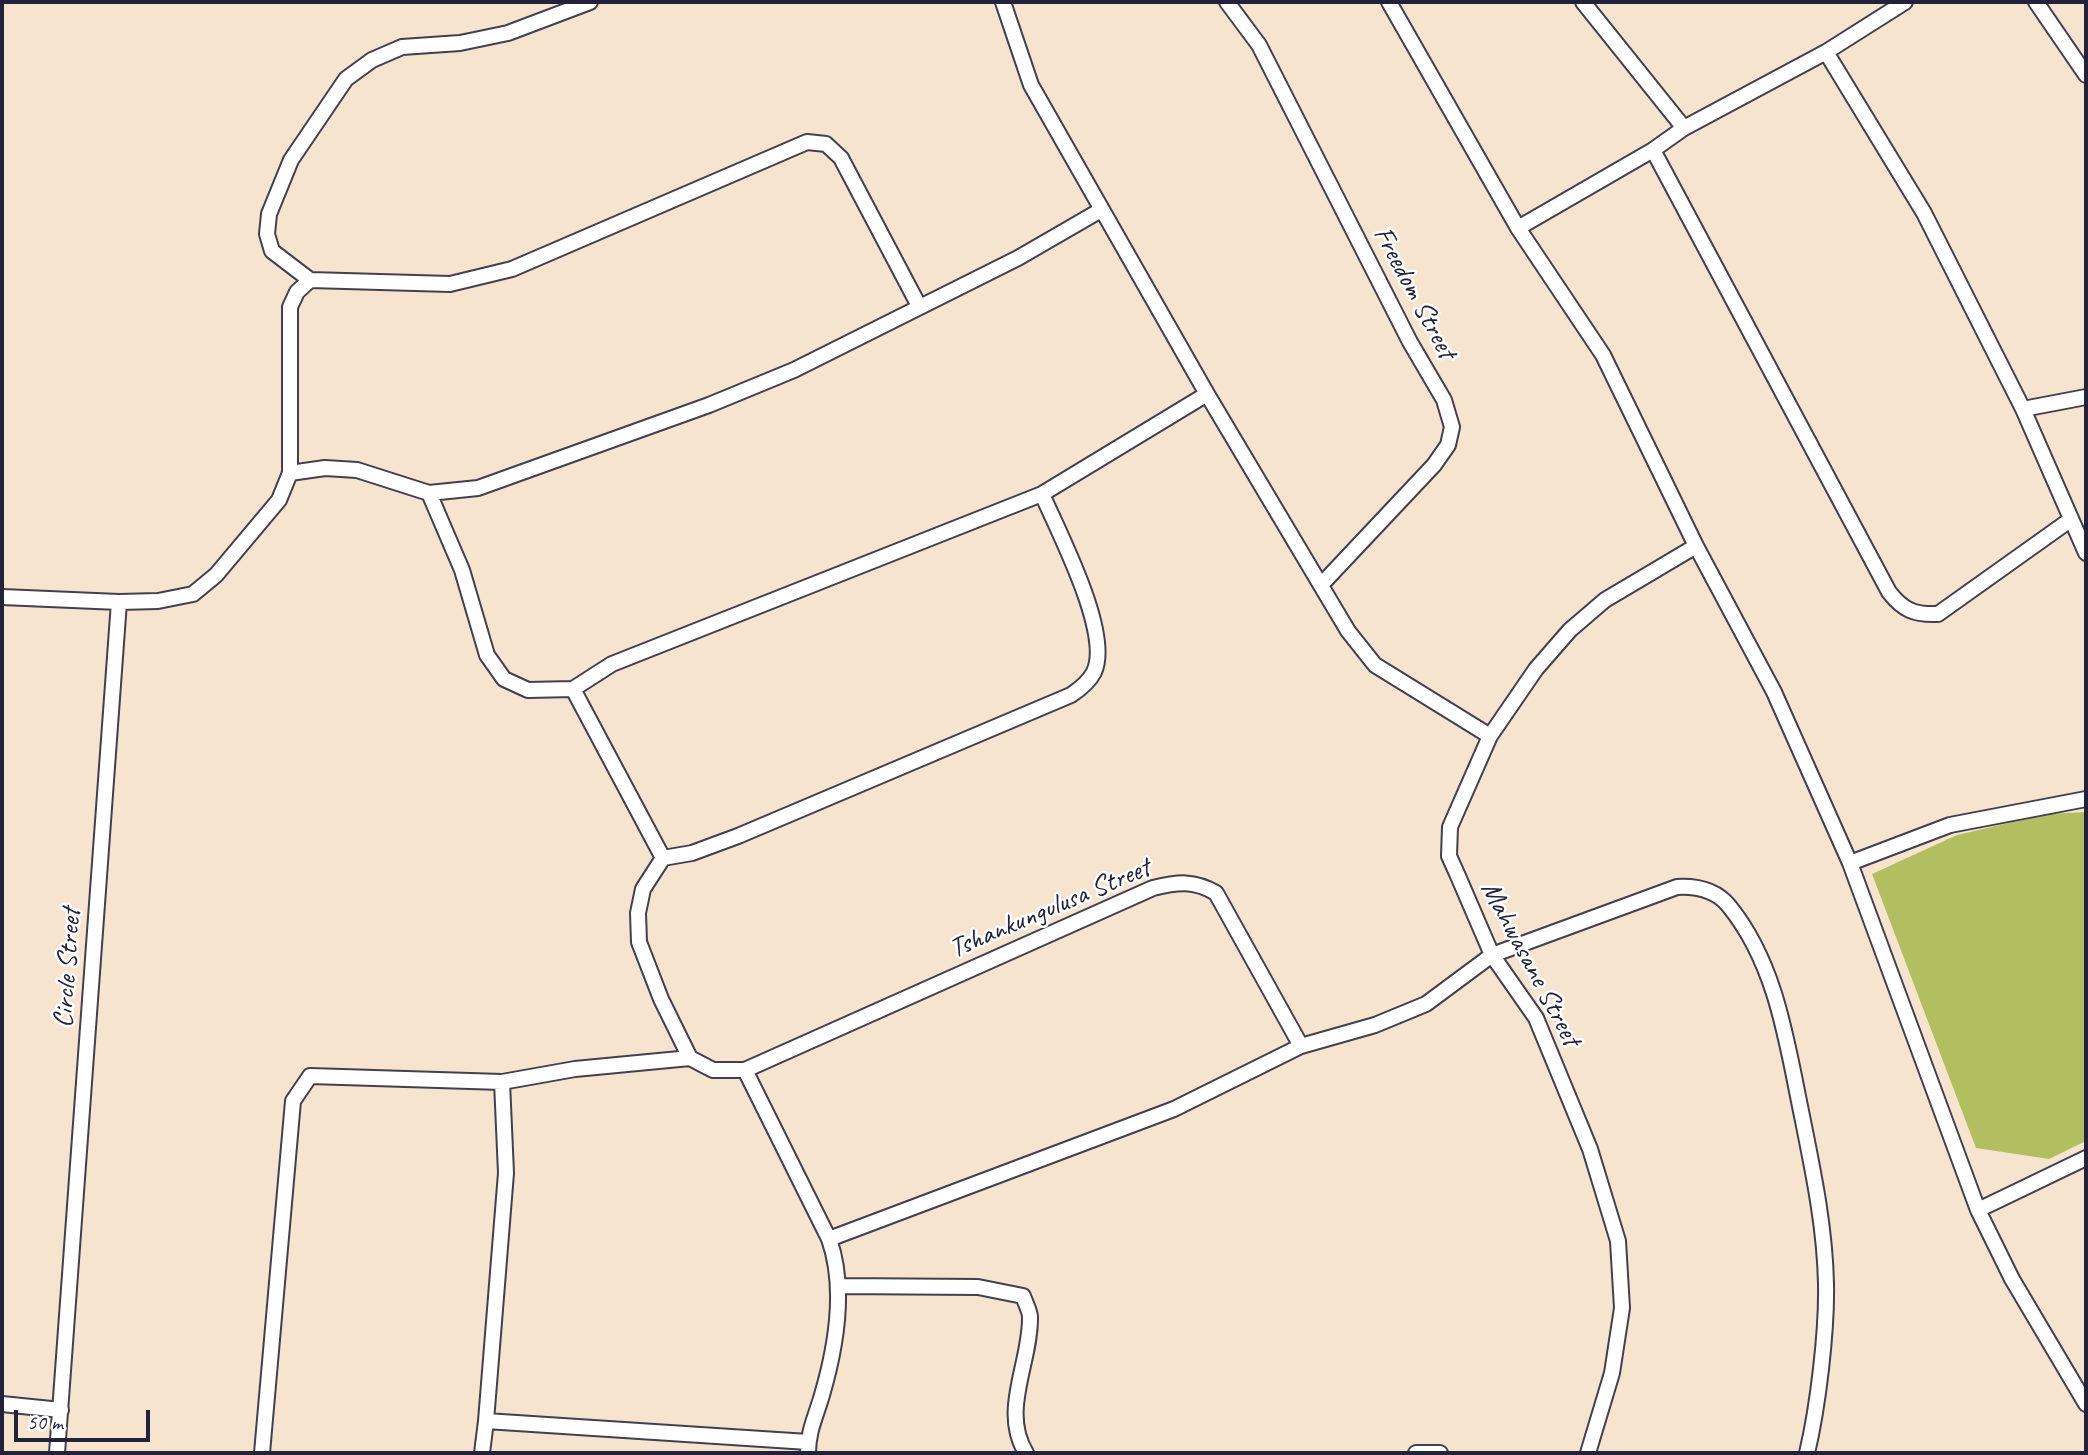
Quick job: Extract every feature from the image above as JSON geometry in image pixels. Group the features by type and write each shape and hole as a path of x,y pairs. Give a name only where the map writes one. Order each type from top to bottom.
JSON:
{"street":[{"path":"590,2 508,33 460,43 402,47 372,60 346,79 291,160 269,214 267,234 272,251 310,280 450,284 512,269 807,142 826,144 841,158 919,306"},
{"path":"1003,2 1031,85 1207,394 1348,631 1375,664 1490,736"},
{"name":"Freedom Street","path":"1227,2 1259,45 1410,342 1444,400 1452,427 1448,445 1434,465 1321,585"},
{"path":"1389,2 1518,228 1602,355 1696,546 1774,692 1850,863 1978,1210 2012,1279 2086,1404"},
{"path":"1583,2 1684,128"},
{"path":"1518,228 1653,150 1684,128 1826,52 1905,2"},
{"path":"2036,2 2086,75"},
{"path":"1826,52 1924,213 2023,409 2086,553"},
{"path":"1653,150 1889,592 1902,608 1919,615 1938,614 2070,520"},
{"path":"290,473 325,468 357,470 429,493 478,488 709,405 794,370 1018,258 1101,210"},
{"path":"2,597 158,601 192,594 216,575 261,525 279,500 290,473 290,307 297,292 310,280"},
{"path":"429,493 461,570 487,655 504,679 528,690 573,689 612,664 1042,494 1207,394"},
{"path":"2023,409 2086,397"},
{"path":"486,1421 808,1448 830,1362 839,1286 837,1262 829,1239 745,1070 713,1070 690,1058 673,1028 639,942 638,913 643,889 663,858 692,853 738,836 1071,695 1086,684 1095,671 1096,623 1042,494"},
{"name":"Mahwasane Street","path":"1588,1453 1612,1373 1620,1321 1618,1241 1590,1149 1536,1018 1492,955 1450,856 1450,827 1490,736 1536,669 1570,630 1605,600 1696,546"},
{"name":"Circle Street","path":"57,1453 119,602"},
{"path":"573,689 663,858"},
{"path":"1850,863 1950,825 2086,799"},
{"name":"Tshankungulusa Street","path":"745,1070 1153,888 1178,882 1200,883 1216,893 1301,1046"},
{"path":"829,1239 1174,1109 1301,1046 1375,1025 1426,1004 1492,955 1676,887 1693,887 1713,893 1729,905 1753,945 1778,1002 1821,1209 1826,1285 1812,1432 1807,1453"},
{"path":"262,1453 293,1101 310,1076 502,1082 575,1069 690,1058"},
{"path":"482,1453 506,1173 502,1082"},
{"path":"1978,1210 2086,1157"},
{"path":"839,1286 978,1287 1023,1296 1030,1316 1015,1414 1016,1438 1026,1453"},
{"path":"2,1404 61,1410"},
{"path":"1416,1453 1440,1453"}],"green space":[{"path":"2086,812 2086,1141 2049,1159 1976,1148 1872,874 1957,835 2047,814"}]}
